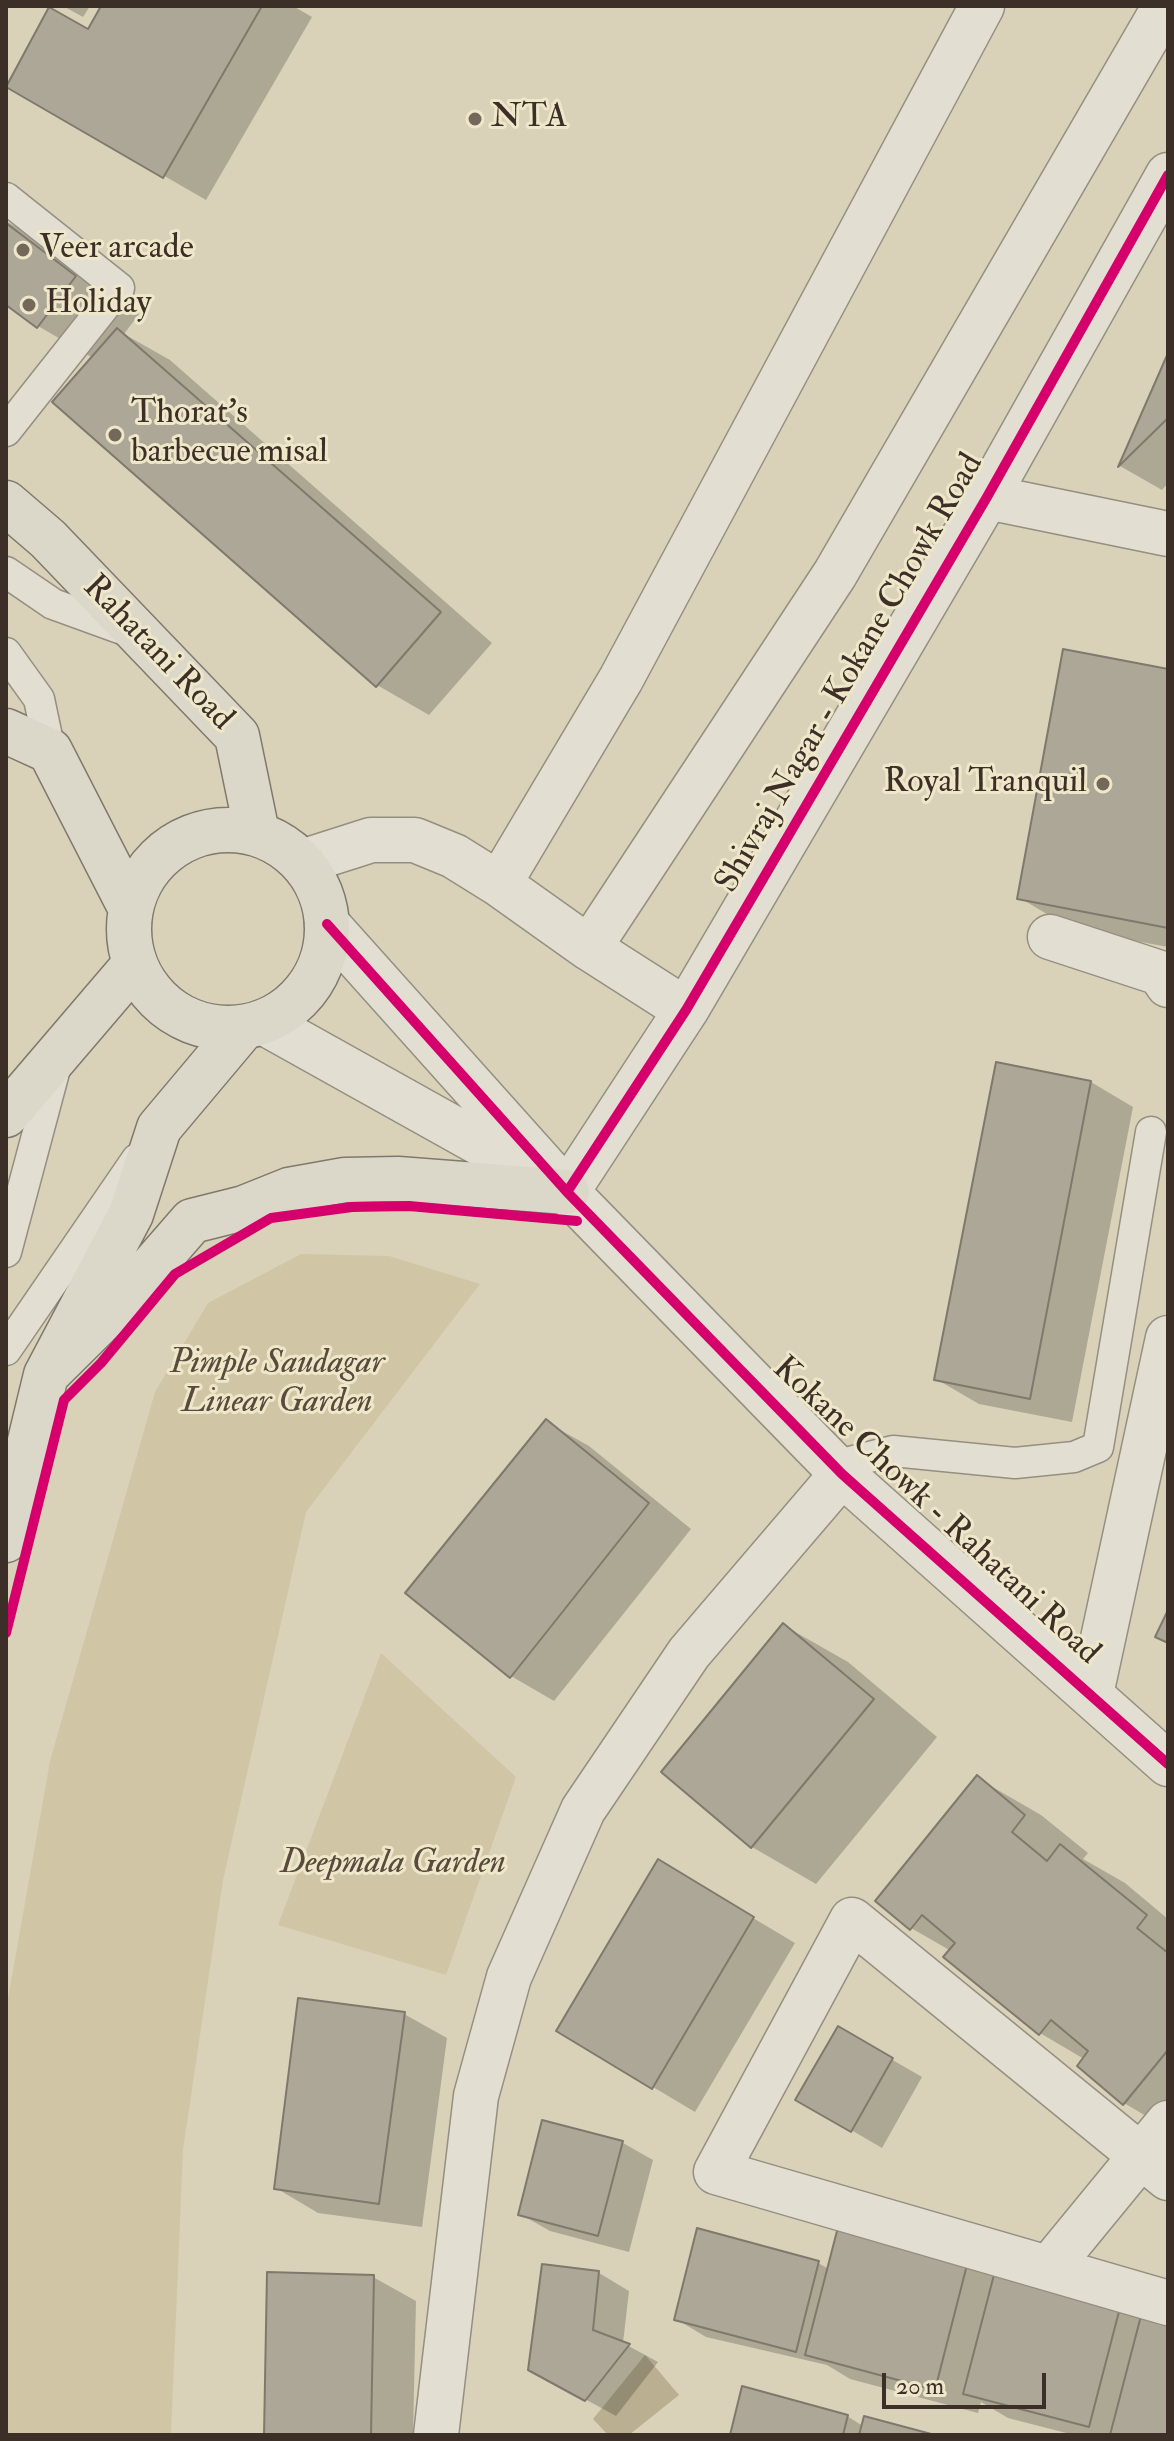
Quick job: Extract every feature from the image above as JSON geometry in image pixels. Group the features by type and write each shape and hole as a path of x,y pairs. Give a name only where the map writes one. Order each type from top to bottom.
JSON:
{"main road":[{"name":"Rahatani Road","path":"6,503 48,539 237,736 257,833"},
{"path":"6,731 50,751 131,909"},
{"path":"6,1540 46,1375 131,1214 159,1128 253,1025 298,1000 321,966 327,924 316,884 302,862 282,845 257,833 221,829 178,844 144,875 131,909 128,928 135,964 156,997 186,1019 224,1029 253,1025"},
{"path":"6,1115 135,964"},
{"path":"46,1375 131,1291 192,1221 244,1208 289,1190 345,1180 398,1179 567,1192"}],"street":[{"path":"499,884 621,679 982,6"},
{"name":"Shivraj Nagar - Kokane Chowk Road","path":"589,948 835,574 1165,6"},
{"name":"Shivraj Nagar - Kokane Chowk Road","path":"567,1192 686,1010 987,497 1168,175"},
{"path":"987,497 1168,534"},
{"path":"302,862 371,840 415,840 454,856 499,884 589,948 686,1010"},
{"path":"327,924 567,1192"},
{"path":"1050,937 1160,973 1168,985"},
{"path":"253,1025 567,1192"},
{"name":"Kokane Chowk - Rahatani Road","path":"567,1192 838,1470 1168,1764"},
{"path":"1091,1694 1159,1428 1168,1338"},
{"path":"436,2435 476,2096 509,1977 583,1810 689,1653 838,1470"},
{"path":"1154,2167 852,1920 716,2172 1168,2303"},
{"path":"1049,2268 1154,2167 1168,2123"}],"lane":[{"path":"6,198 119,288 6,431"},
{"path":"6,572 53,604 138,635"},
{"path":"6,653 39,699 50,751"},
{"path":"6,1252 60,1050"},
{"path":"6,1350 159,1128"},
{"path":"838,1470 893,1451 1015,1463 1074,1457 1098,1447 1151,1132"}],"green space":[{"name":"Pimple Saudagar Linear Garden","path":"301,1254 389,1256 480,1284 306,1512 223,1880 183,2150 171,2435 6,2435 6,2010 50,1761 155,1392 208,1303"},
{"name":"Deepmala Garden","path":"381,1653 516,1777 446,1975 278,1925"}],"shaded area":[{"path":"645,2355 679,2395 629,2435 608,2435 593,2419"}],"building":[{"path":"101,6 262,6 163,178 6,87 49,7 88,29"},
{"name":"Veer arcade","path":"6,223 76,276 37,328 6,305"},
{"path":"117,328 441,612 376,687 52,402"},
{"path":"1168,353 1168,418 1118,467"},
{"name":"Royal Tranquil","path":"1063,649 1168,669 1168,928 1017,899"},
{"path":"996,1062 1091,1081 1030,1399 934,1380"},
{"path":"546,1419 649,1503 510,1678 405,1593"},
{"path":"1168,1610 1168,1643 1155,1637"},
{"path":"783,1623 874,1699 751,1848 661,1772"},
{"path":"977,1775 1025,1815 1012,1832 1047,1861 1060,1844 1147,1915 1137,1928 1168,1953 1168,2050 1123,2105 1077,2066 1088,2051 1051,2020 1039,2035 943,1957 955,1943 922,1915 910,1930 875,1901"},
{"path":"658,1859 754,1917 652,2089 556,2031"},
{"path":"298,1998 405,2012 379,2204 274,2189"},
{"path":"838,2026 893,2058 851,2132 795,2100"},
{"path":"542,2120 623,2141 598,2236 518,2215"},
{"path":"838,2227 968,2261 935,2390 805,2355"},
{"path":"697,2228 819,2261 796,2352 674,2320"},
{"path":"542,2264 599,2271 593,2330 630,2344 585,2401 528,2370"},
{"path":"996,2267 1122,2300 1089,2427 963,2394"},
{"path":"267,2272 374,2275 371,2435 264,2435"},
{"path":"1143,2308 1168,2315 1168,2435 1110,2435"},
{"path":"742,2386 848,2415 843,2435 730,2435"},
{"path":"864,2416 935,2435 859,2435"}],"cycle path":[{"path":"567,1192 686,1010 987,497 1168,175"},
{"path":"327,924 567,1192 842,1474 1168,1764"},
{"path":"6,1633 64,1400 101,1363 175,1274 271,1218 352,1207 409,1206 577,1221"}],"place":[{"name":"NTA","path":"475,119"},
{"name":"Veer arcade","path":"23,250"},
{"name":"Holiday","path":"29,305"},
{"name":"Thorat’s barbecue misal","path":"115,435"},
{"name":"Royal Tranquil","path":"1103,784"}]}
